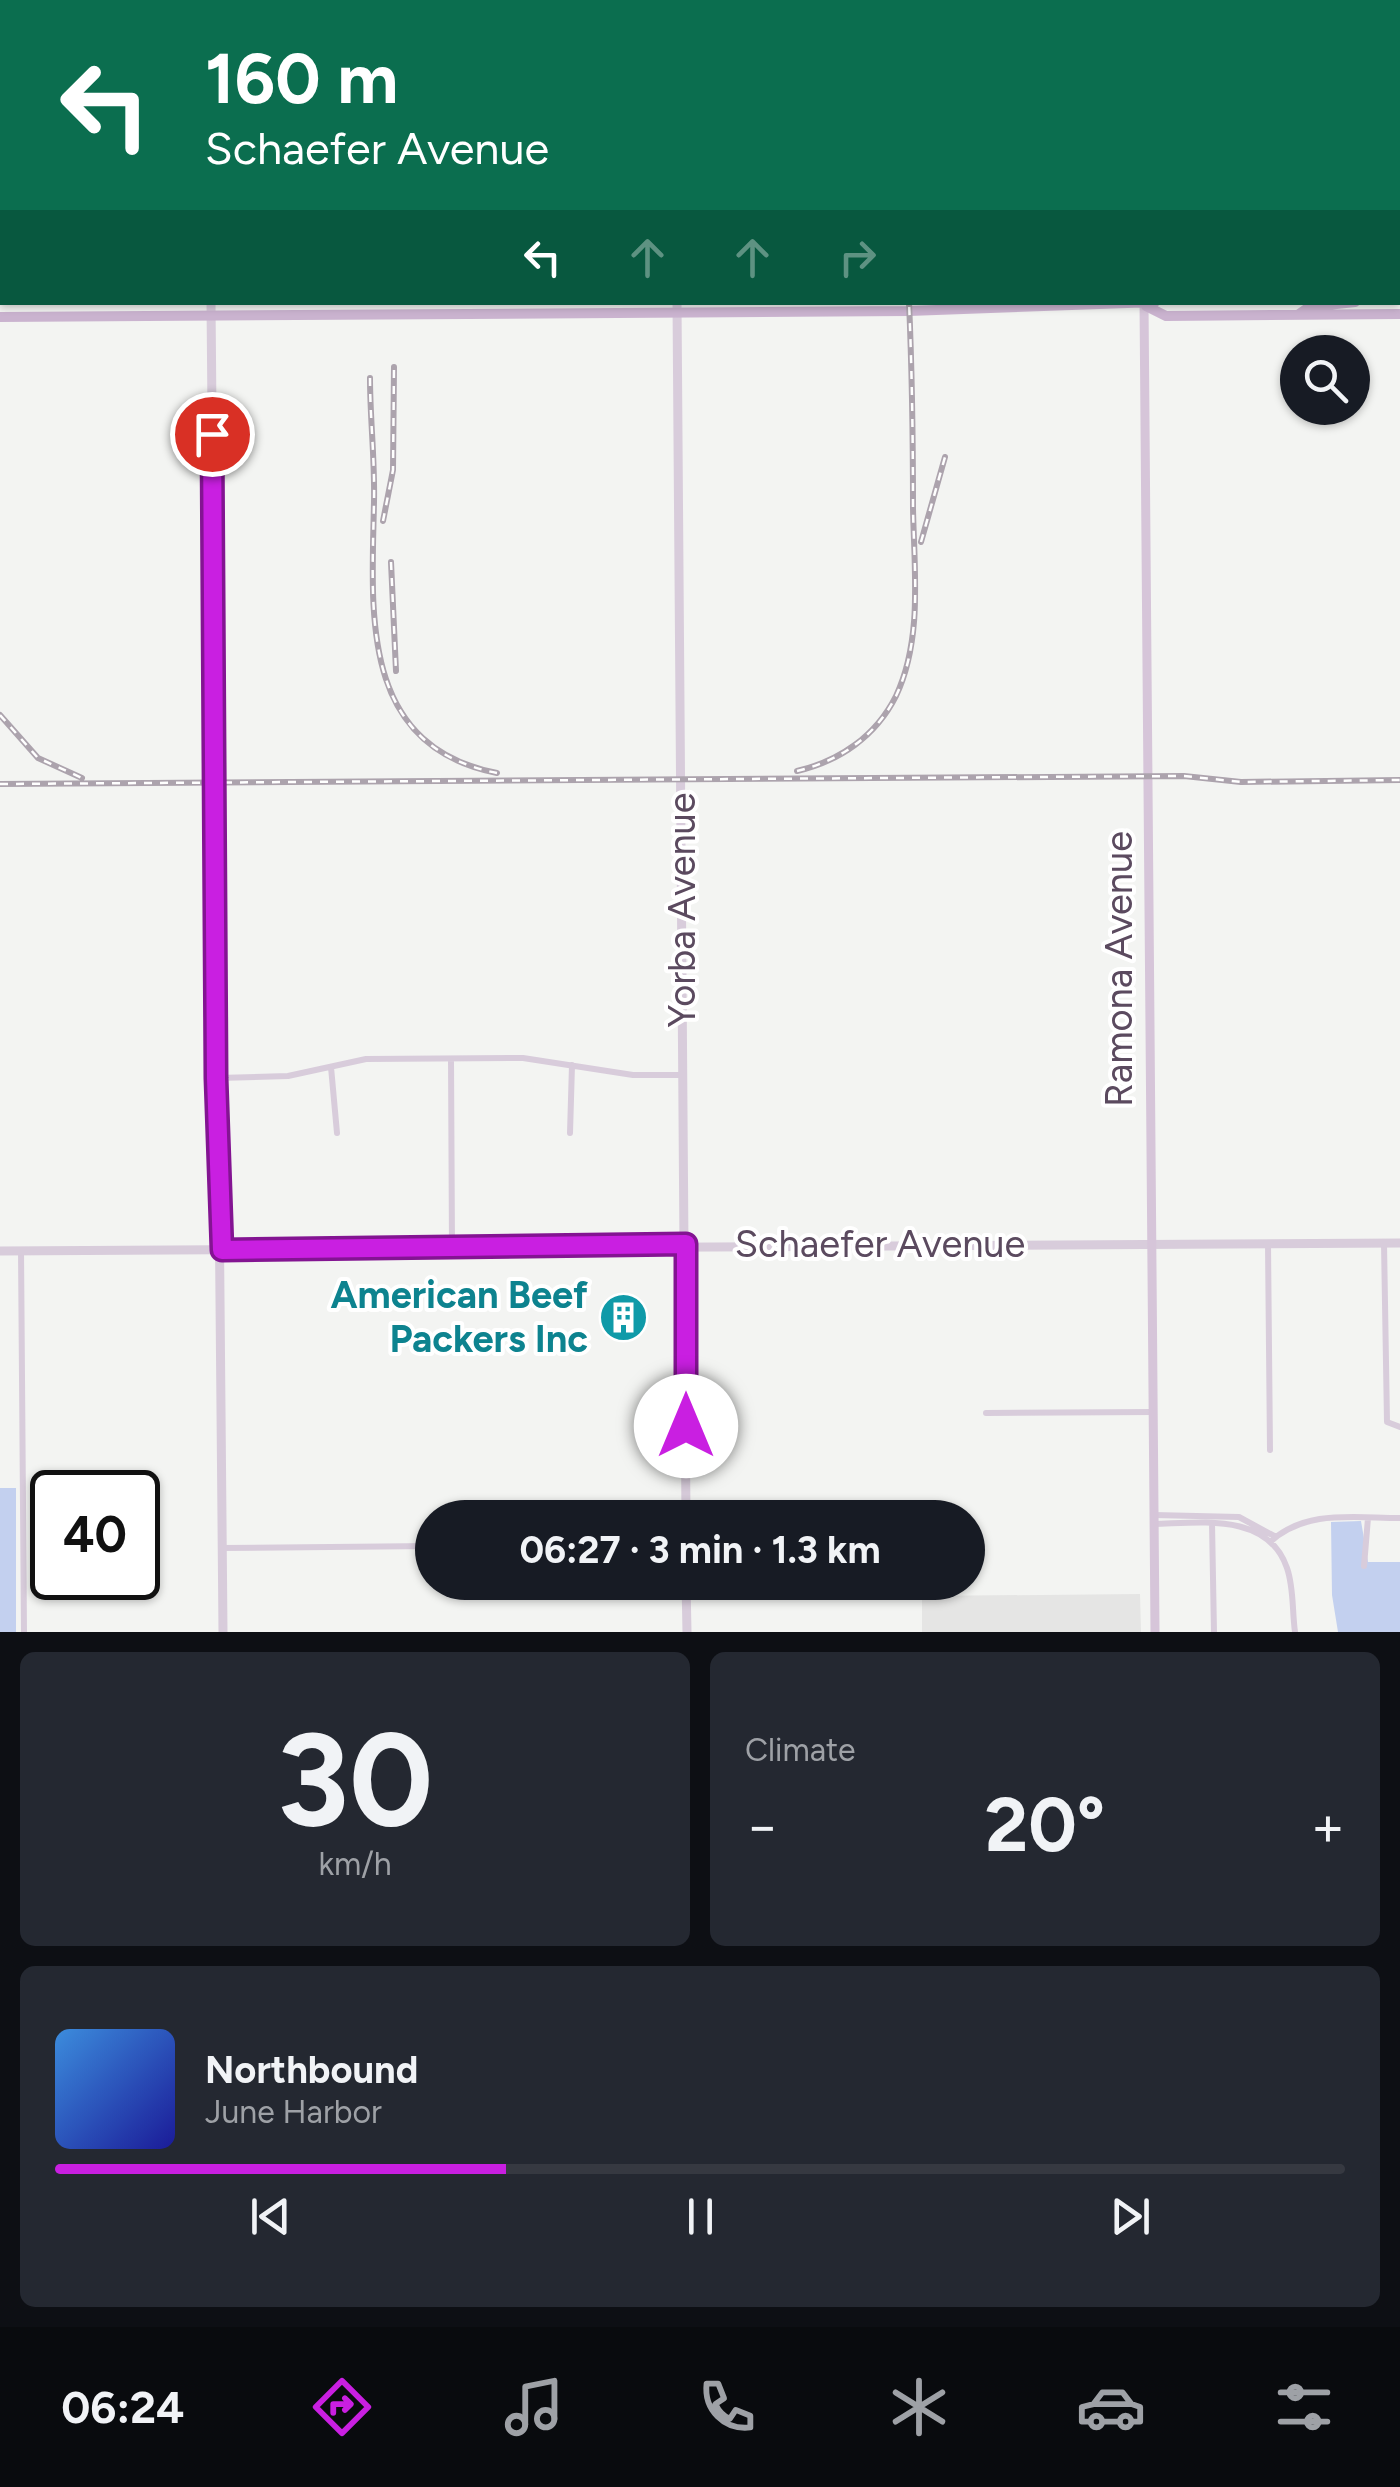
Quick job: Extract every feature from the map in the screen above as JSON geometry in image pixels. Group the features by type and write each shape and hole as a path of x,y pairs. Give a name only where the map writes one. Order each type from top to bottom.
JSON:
{"main road":[{"path":"0,317 211,308 834,305"},
{"name":"Ramona Avenue","path":"1148,305 1156,1632"},
{"path":"1151,305 1166,316 1400,314"},
{"path":"1298,315 1309,306 1320,305"}],"street":[{"name":"Yorba Avenue","path":"677,306 686,1500"},
{"path":"211,308 216,1078 222,1250 222,1632"},
{"path":"216,1078 288,1076 366,1059 523,1058 633,1074 683,1075"},
{"path":"451,1059 452,1249"},
{"path":"570,1133 572,1065"},
{"path":"332,1067 338,1133"},
{"path":"1384,1243 1387,1422 1400,1427"},
{"name":"Schaefer Avenue","path":"0,1251 686,1244 1400,1243"},
{"path":"1268,1244 1270,1450"},
{"path":"21,1250 24,1632"},
{"path":"986,1413 1154,1412"},
{"path":"1154,1520 1239,1517 1273,1540 1288,1570 1295,1632"},
{"path":"1364,1566 1368,1518"},
{"path":"1273,1540 1293,1524 1313,1519 1400,1518"},
{"path":"1154,1520 1248,1528 1273,1540"},
{"path":"1212,1523 1214,1632"},
{"path":"222,1548 415,1546"},
{"path":"686,1600 686,1632"}],"shaded area":[{"path":"0,1488 16,1488 16,1632 0,1632"},
{"path":"1361,1521 1368,1562 1400,1562 1400,1632 1338,1632 1332,1595 1331,1522"},
{"path":"1140,1594 1141,1632 922,1632 922,1600 985,1600 985,1595"}],"railway":[{"path":"797,771 828,761 867,735 888,710 905,674 914,628 915,579 909,305"},
{"path":"383,521 393,470 394,367"},
{"path":"370,378 373,586 375,628 383,668 396,704 419,734 452,758 497,773"},
{"path":"921,542 945,457"},
{"path":"391,562 396,671"},
{"path":"0,715 38,758 82,778"},
{"path":"0,784 1184,776 1241,782 1400,780"}],"place":[{"name":"American Beef Packers Inc","path":"623,1317"}],"route":[{"path":"212,434 216,1078 222,1250 686,1244 686,1426"}]}
